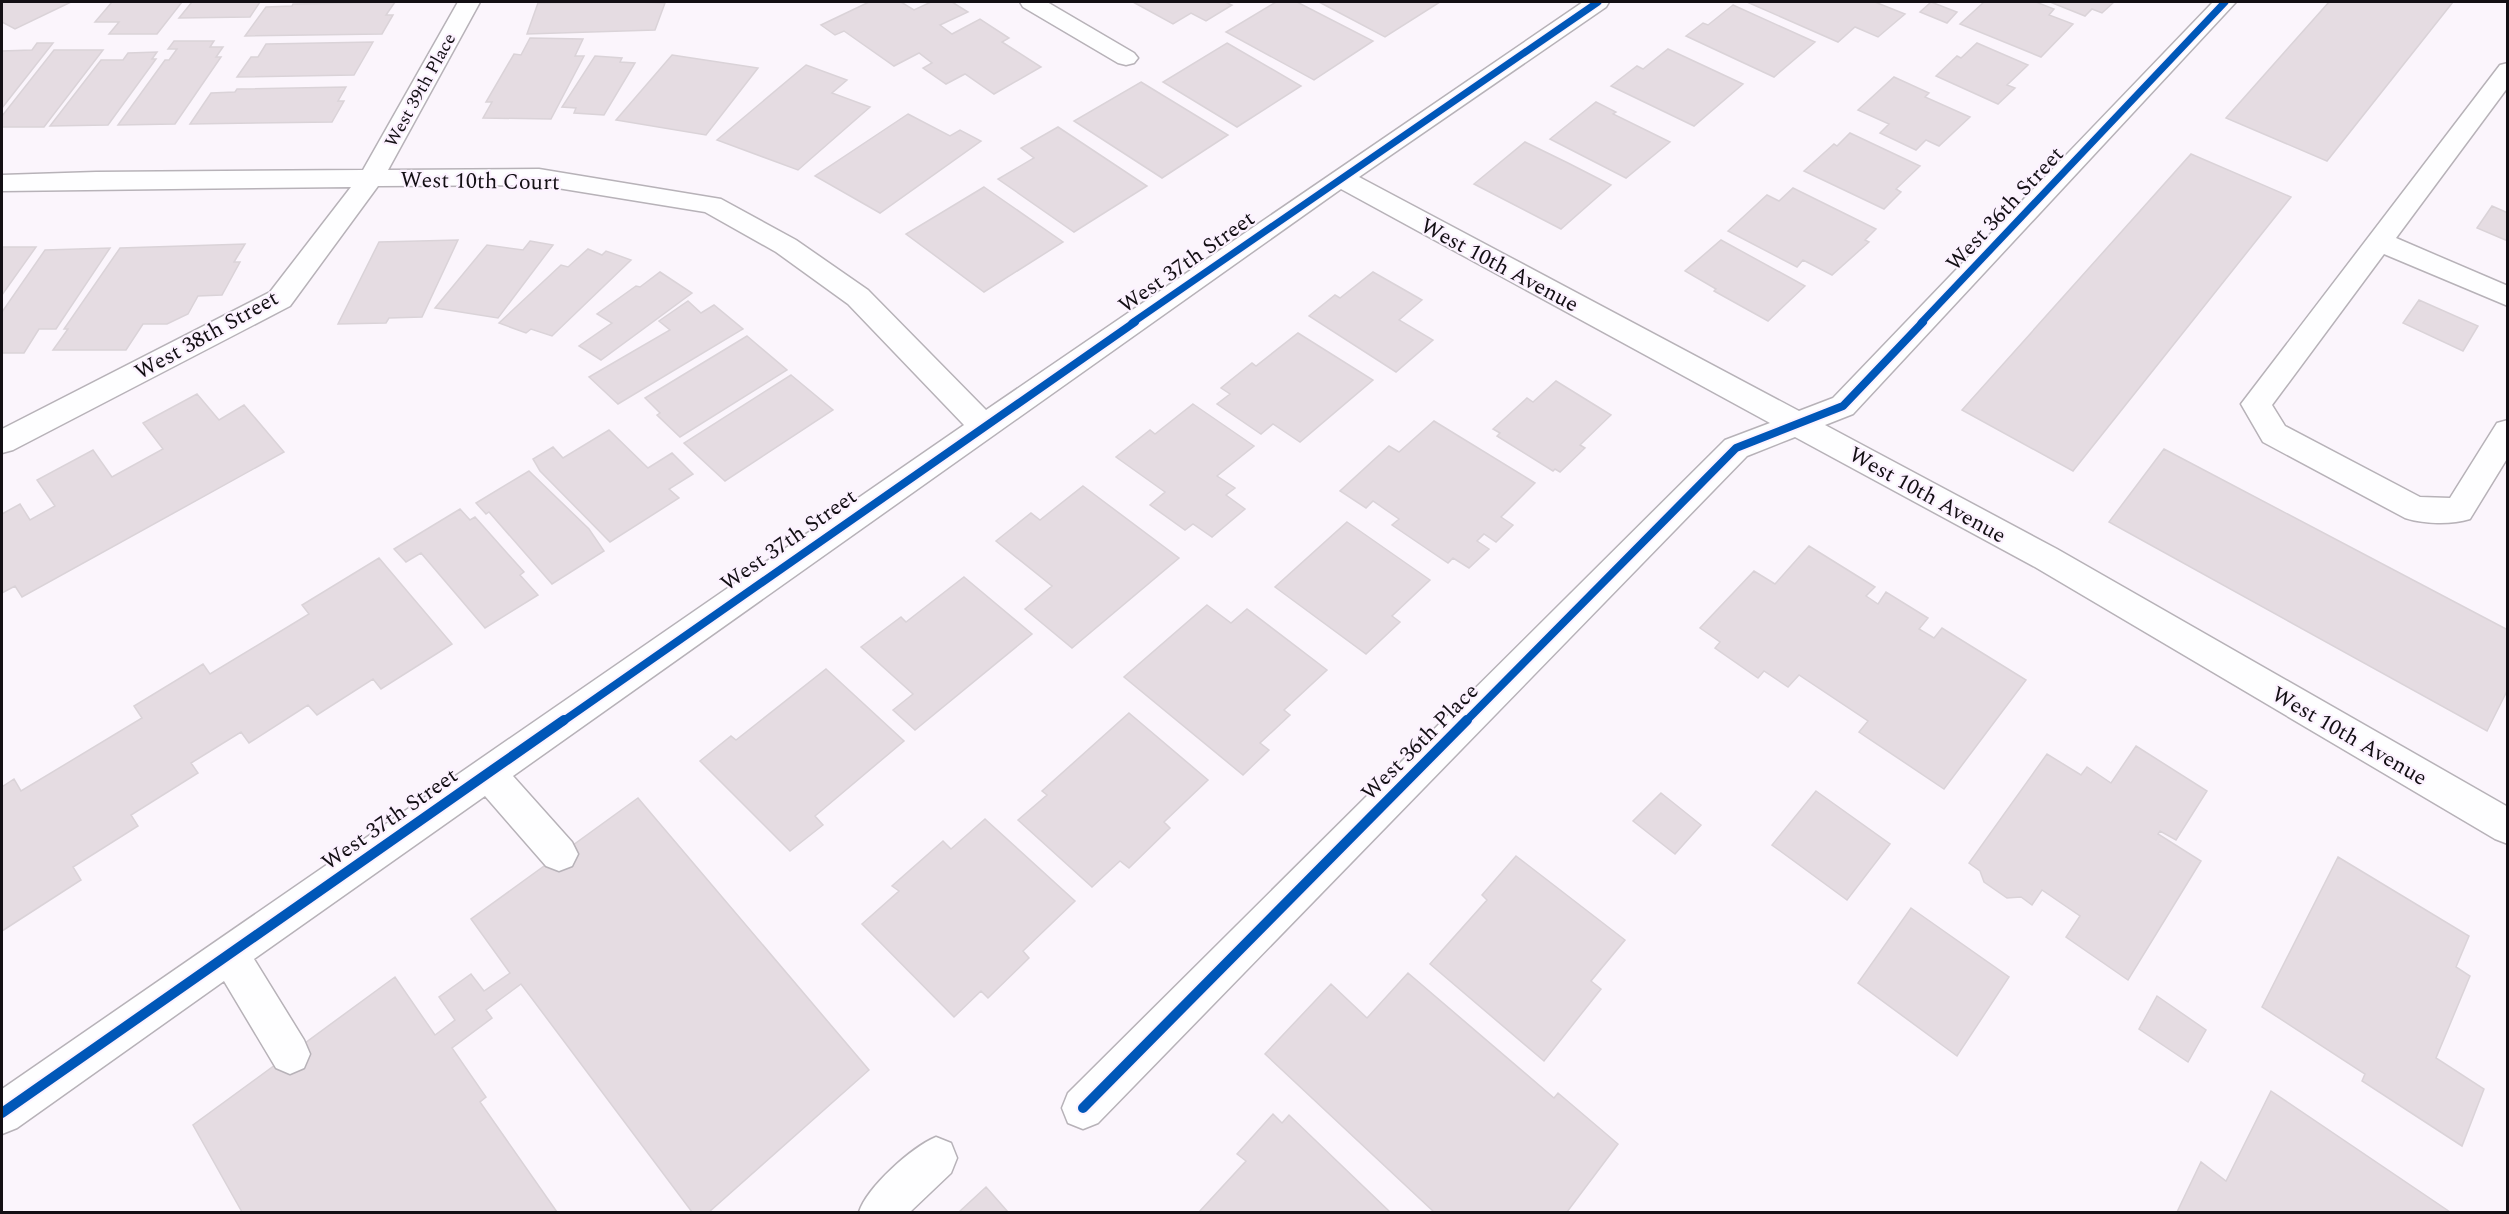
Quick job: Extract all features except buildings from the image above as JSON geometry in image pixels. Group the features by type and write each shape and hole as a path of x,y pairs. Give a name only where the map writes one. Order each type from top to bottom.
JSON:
{"street":[{"name":"West 39th Place","path":"371,178 469,2"},
{"path":"1031,2 1126,58"},
{"name":"West 37th Street","path":"2,1113 983,426 1598,2"},
{"name":"West 36th Street","path":"1798,423 1843,406 2225,2"},
{"path":"2508,70 2256,404 2274,434 2416,508 2459,510 2508,431"},
{"name":"West 10th Court","path":"2,183 539,177 712,205 786,246 858,297 983,426"},
{"name":"West 38th Street","path":"2,442 279,299 371,178"},
{"name":"West 10th Avenue","path":"1340,178 2046,558 2508,827"},
{"path":"2379,241 2508,297"},
{"name":"West 36th Place","path":"1083,1108 1736,448 1798,423"},
{"path":"488,773 559,854"},
{"path":"229,954 290,1054"},
{"path":"880,1212 936,1158"}],"cycle path":[{"path":"2,1113 1340,178 1598,2"},
{"path":"1083,1108 1736,448 1843,406 2225,2"}]}
